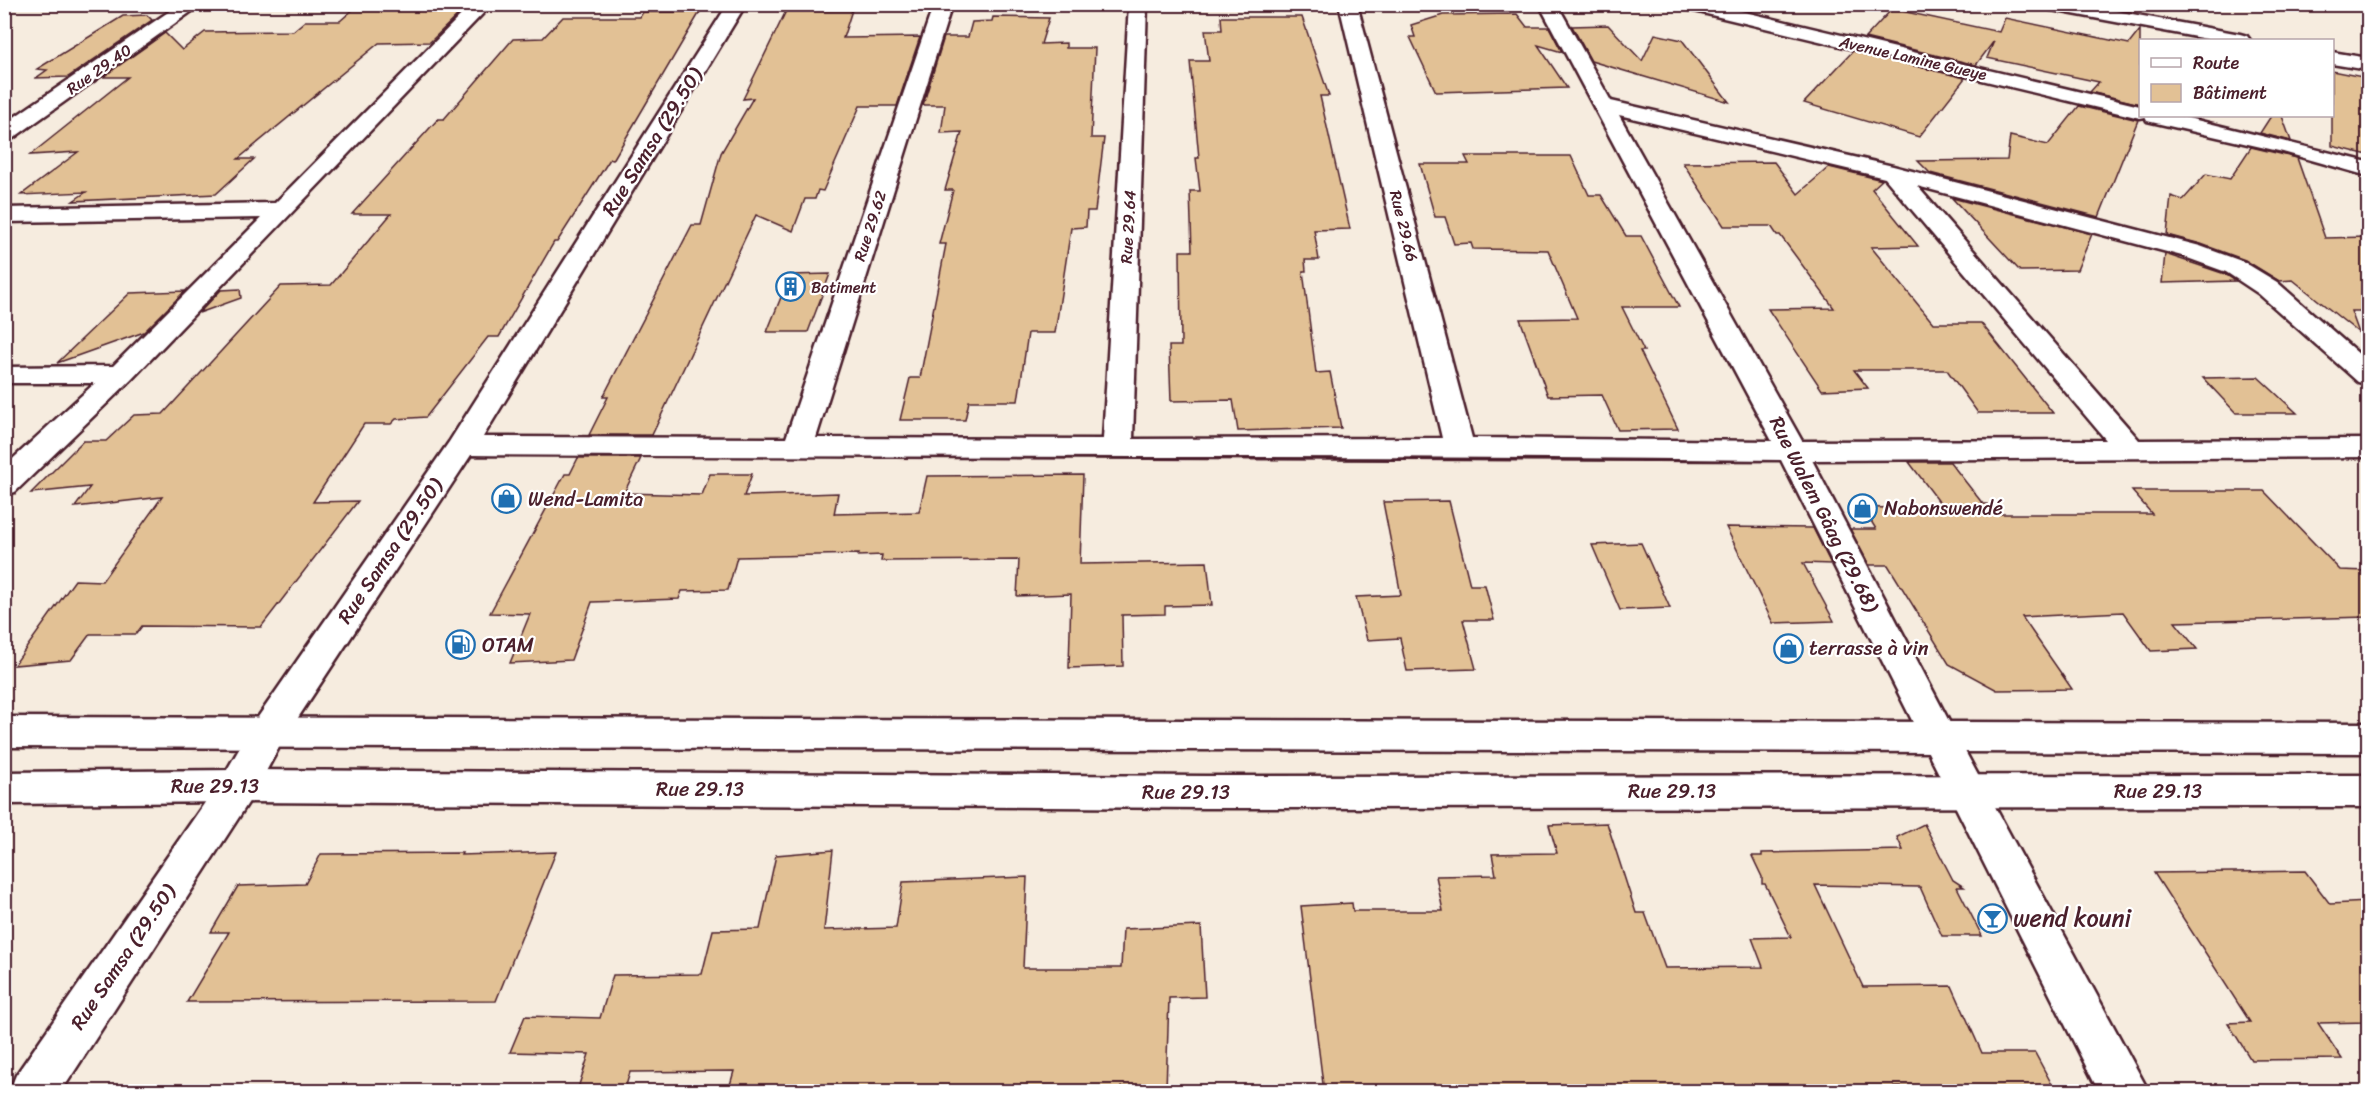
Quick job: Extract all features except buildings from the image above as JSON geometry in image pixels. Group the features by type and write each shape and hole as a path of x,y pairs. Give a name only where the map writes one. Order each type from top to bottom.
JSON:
{"street":[{"name":"Rue 29.40","path":"4,134 193,4"},
{"path":"4,486 121,374 483,4"},
{"name":"Rue Samsa (29.50)","path":"33,1092 238,786 269,731 462,446 737,4"},
{"name":"Rue 29.62","path":"798,447 943,4"},
{"name":"Rue 29.64","path":"1118,449 1138,4"},
{"name":"Rue 29.66","path":"1348,4 1459,447"},
{"name":"Rue Walem Gâag (29.68)","path":"1548,4 1792,451 1938,737 2125,1092"},
{"name":"Avenue Lamine Gueye","path":"1686,4 2139,112"},
{"path":"2046,4 2235,39"},
{"path":"2334,58 2368,64"},
{"path":"1602,105 1893,173 2191,250 2235,267 2268,288 2368,376"},
{"path":"2160,117 2288,147 2368,170"},
{"path":"1893,173 2131,450"},
{"path":"4,215 281,210"},
{"path":"4,375 121,374"},
{"path":"462,446 1118,449 1459,447 1792,451 2368,448"},
{"path":"4,732 2368,738"},
{"name":"Rue 29.13","path":"4,789 238,786 1193,792 2368,791"}],"place":[{"name":"Batiment","path":"790,287"},
{"name":"Wend-Lamita","path":"507,499"},
{"name":"Nabonswendé","path":"1863,508"},
{"name":"OTAM","path":"461,645"},
{"name":"terrasse à vin","path":"1788,648"},
{"name":"wend kouni","path":"1992,918"}]}
